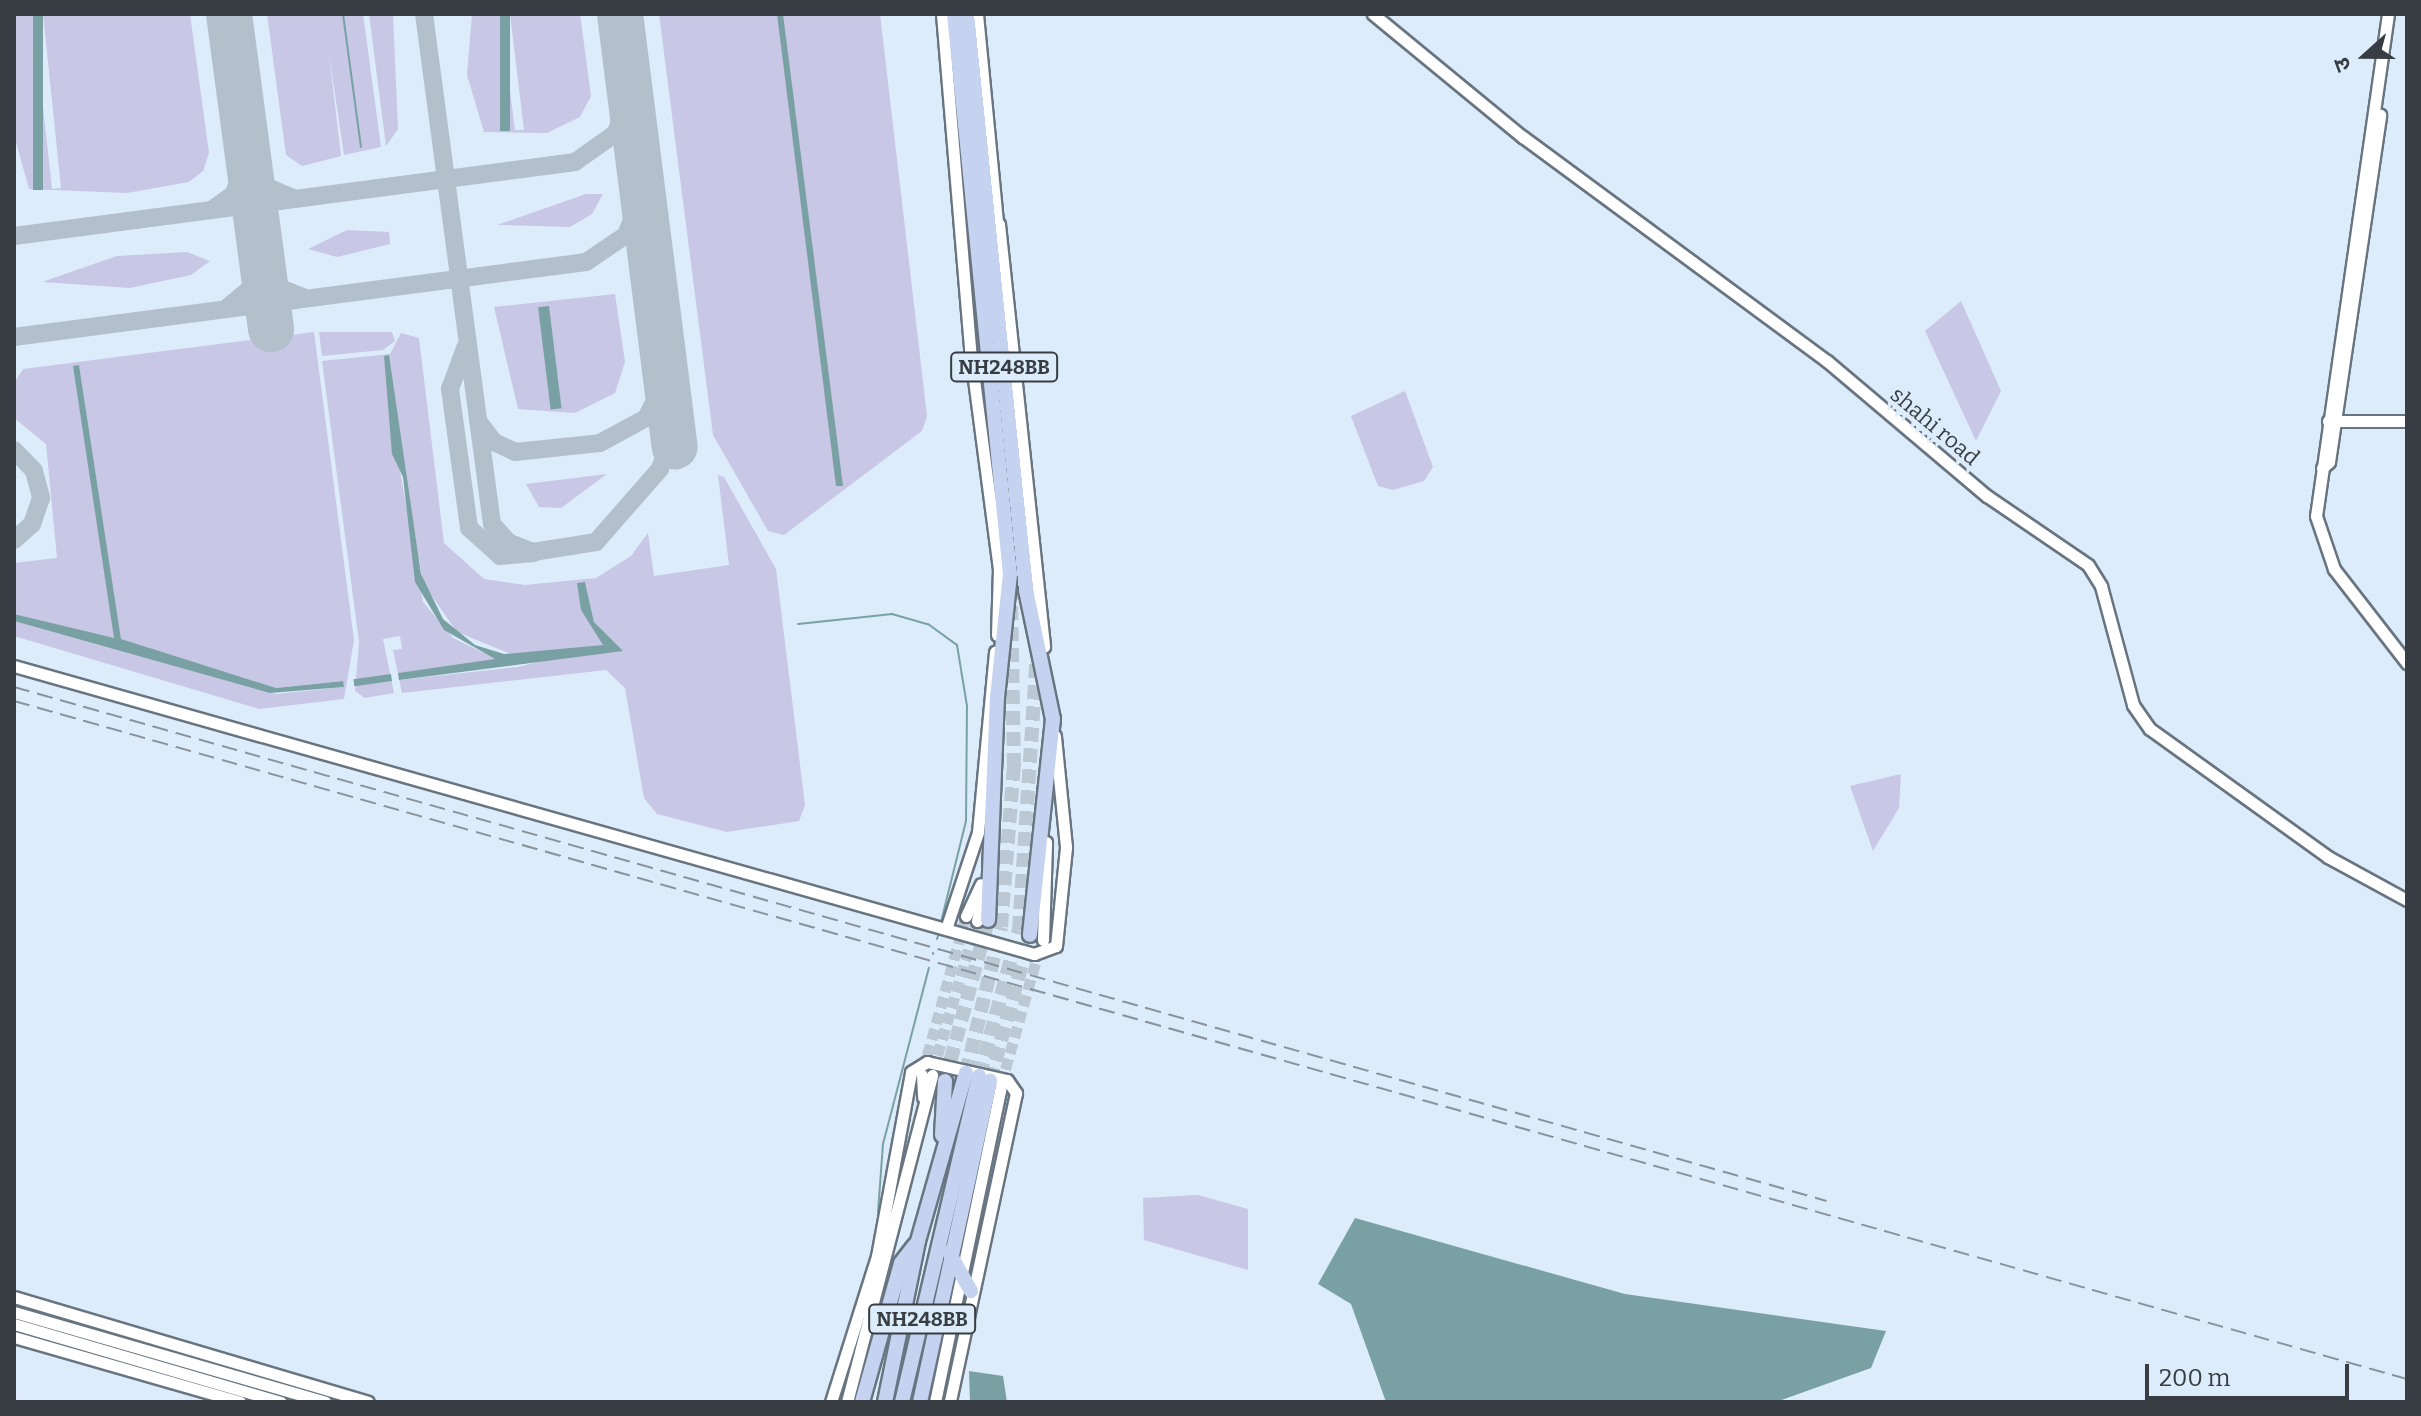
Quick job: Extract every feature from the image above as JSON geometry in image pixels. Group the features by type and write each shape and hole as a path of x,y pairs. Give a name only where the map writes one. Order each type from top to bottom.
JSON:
{"highway":[{"name":"NH248BB","path":"954,14 1009,558 1008,627 997,697 988,868"},
{"name":"NH248BB","path":"967,14 993,221 1026,590 1053,719"},
{"path":"1036,938 1053,719"},
{"path":"977,919 988,868"},
{"path":"933,1077 941,1159"},
{"name":"NH248BB","path":"885,1402 918,1241 941,1159 984,1079"},
{"name":"NH248BB","path":"902,1402 939,1234 984,1079"},
{"path":"920,1402 949,1253 972,1172 984,1079"},
{"path":"958,1164 972,1172"},
{"path":"939,1234 971,1291"},
{"path":"862,1402 901,1263 918,1241"}],"street":[{"path":"942,14 1000,593 978,832 946,929"},
{"path":"977,14 993,221"},
{"name":"shahi road","path":"1373,14 1535,146 1827,361 1987,496 2088,565 2145,724 2319,851 2407,900"},
{"path":"2330,421 2388,14"},
{"path":"2396,14 2322,468 2320,544 2407,663"},
{"path":"2330,421 2407,421"},
{"path":"14,666 1025,953 1056,946 1066,847 1053,719"},
{"path":"977,919 988,868"},
{"path":"831,1402 886,1241 915,1065 1007,1080 1016,1093 971,1291 950,1402"},
{"path":"847,1402 886,1241 933,1077"},
{"path":"935,1402 960,1272 984,1079"},
{"path":"14,1297 368,1402"},
{"path":"14,1312 245,1394"},
{"path":"14,1324 245,1394"},
{"path":"14,1337 245,1394 325,1402"},
{"path":"261,1394 281,1402"}],"shaded area":[{"path":"14,14 33,14 52,189 61,188 43,14 190,14 209,153 203,171 189,182 127,193 29,189 14,135"},
{"path":"33,14 43,14 43,190 33,190"},
{"path":"267,14 363,14 381,147 344,155 329,54 341,156 302,166 286,155"},
{"path":"369,14 393,14 398,129 386,146"},
{"path":"472,14 500,14 515,130 524,130 510,14 580,14 591,96 580,117 547,133 484,132 467,75"},
{"path":"500,14 510,14 510,131 500,131"},
{"path":"659,14 880,14 927,416 922,431 784,535 768,531 713,435"},
{"path":"777,14 783,14 843,486 836,486"},
{"path":"586,194 603,194 592,214 570,227 497,225"},
{"path":"347,230 389,232 390,244 337,257 308,249"},
{"path":"187,252 210,261 191,275 130,288 42,282 117,256"},
{"path":"615,294 625,362 615,393 575,413 518,409 494,307"},
{"path":"1961,301 2001,391 1976,441 1925,331"},
{"path":"549,306 562,408 551,410 538,307"},
{"path":"314,332 354,640 344,699 259,709 14,636 14,621 276,694 344,687 342,681 276,688 121,640 79,365 115,639 14,614 14,563 57,558 46,444 14,418 14,383 23,369"},
{"path":"319,332 392,332 395,341 383,350 322,356"},
{"path":"401,333 419,338 444,543 484,579 525,585 596,578 631,556 648,533 654,576 729,565 718,475 724,477 776,569 805,805 799,821 727,832 657,814 644,798 625,688 606,670 402,693 399,680 518,667 612,644 594,622 585,583 581,610 604,645 513,655 457,632 423,583 402,454 396,447 423,602 453,638 498,660 398,673 398,676 393,650 402,649 400,636 383,639 394,693 365,698 355,691 359,642 322,361 390,354"},
{"path":"389,355 421,574 443,619 475,645 504,654 603,645 581,610 577,583 585,582 594,622 623,651 399,680 398,673 495,659 444,630 415,582 403,477 392,454 384,356"},
{"path":"79,365 121,639 276,688 343,681 344,687 270,693 14,621 14,614 114,638 73,366"},
{"path":"1405,391 1433,467 1424,481 1393,490 1378,486 1351,416"},
{"path":"607,474 561,508 539,507 526,484"},
{"path":"391,674 392,681 354,686 353,679"},
{"path":"1901,774 1899,808 1873,851 1850,786"},
{"path":"1198,1195 1248,1209 1248,1270 1144,1240 1143,1198"},
{"path":"1355,1218 1625,1294 1886,1331 1871,1368 1776,1402 1386,1402 1351,1304 1318,1284"},
{"path":"969,1371 1003,1376 1007,1402 970,1402"}],"waterway":[{"path":"343,14 361,147"},
{"path":"798,624 892,614 928,624 957,645 967,706 966,821 941,922"},
{"path":"937,939 939,933"},
{"path":"878,1212 883,1144 929,968"}],"taxiway":[{"path":"424,14 492,524 508,542 533,552 596,542 660,469 673,431"},
{"path":"14,236 575,162 616,133 629,94"},
{"path":"247,157 265,186 293,198"},
{"path":"213,209 234,194 247,157"},
{"path":"14,337 586,262 626,235 643,191"},
{"path":"259,251 278,287 303,297"},
{"path":"228,307 253,286 259,257"},
{"path":"465,348 450,389 469,528 500,556 534,553"},
{"path":"478,421 494,442 515,452 600,443 646,418 667,377"},
{"path":"14,450 34,471 41,498 32,524 14,540"}],"runway":[{"path":"229,14 271,329"},
{"path":"620,14 675,447"}],"tunnel":[{"path":"966,1073 1001,927 1014,767 1011,590"},
{"path":"979,1076 1019,930 1037,655"},
{"path":"923,1071 966,916"},
{"path":"945,1081 988,920"},
{"path":"933,1071 977,921"},
{"path":"990,1081 1030,935"},
{"path":"1001,1085 1041,944"}],"railway":[{"path":"14,687 1827,1201"},
{"path":"14,701 2407,1379"}]}
